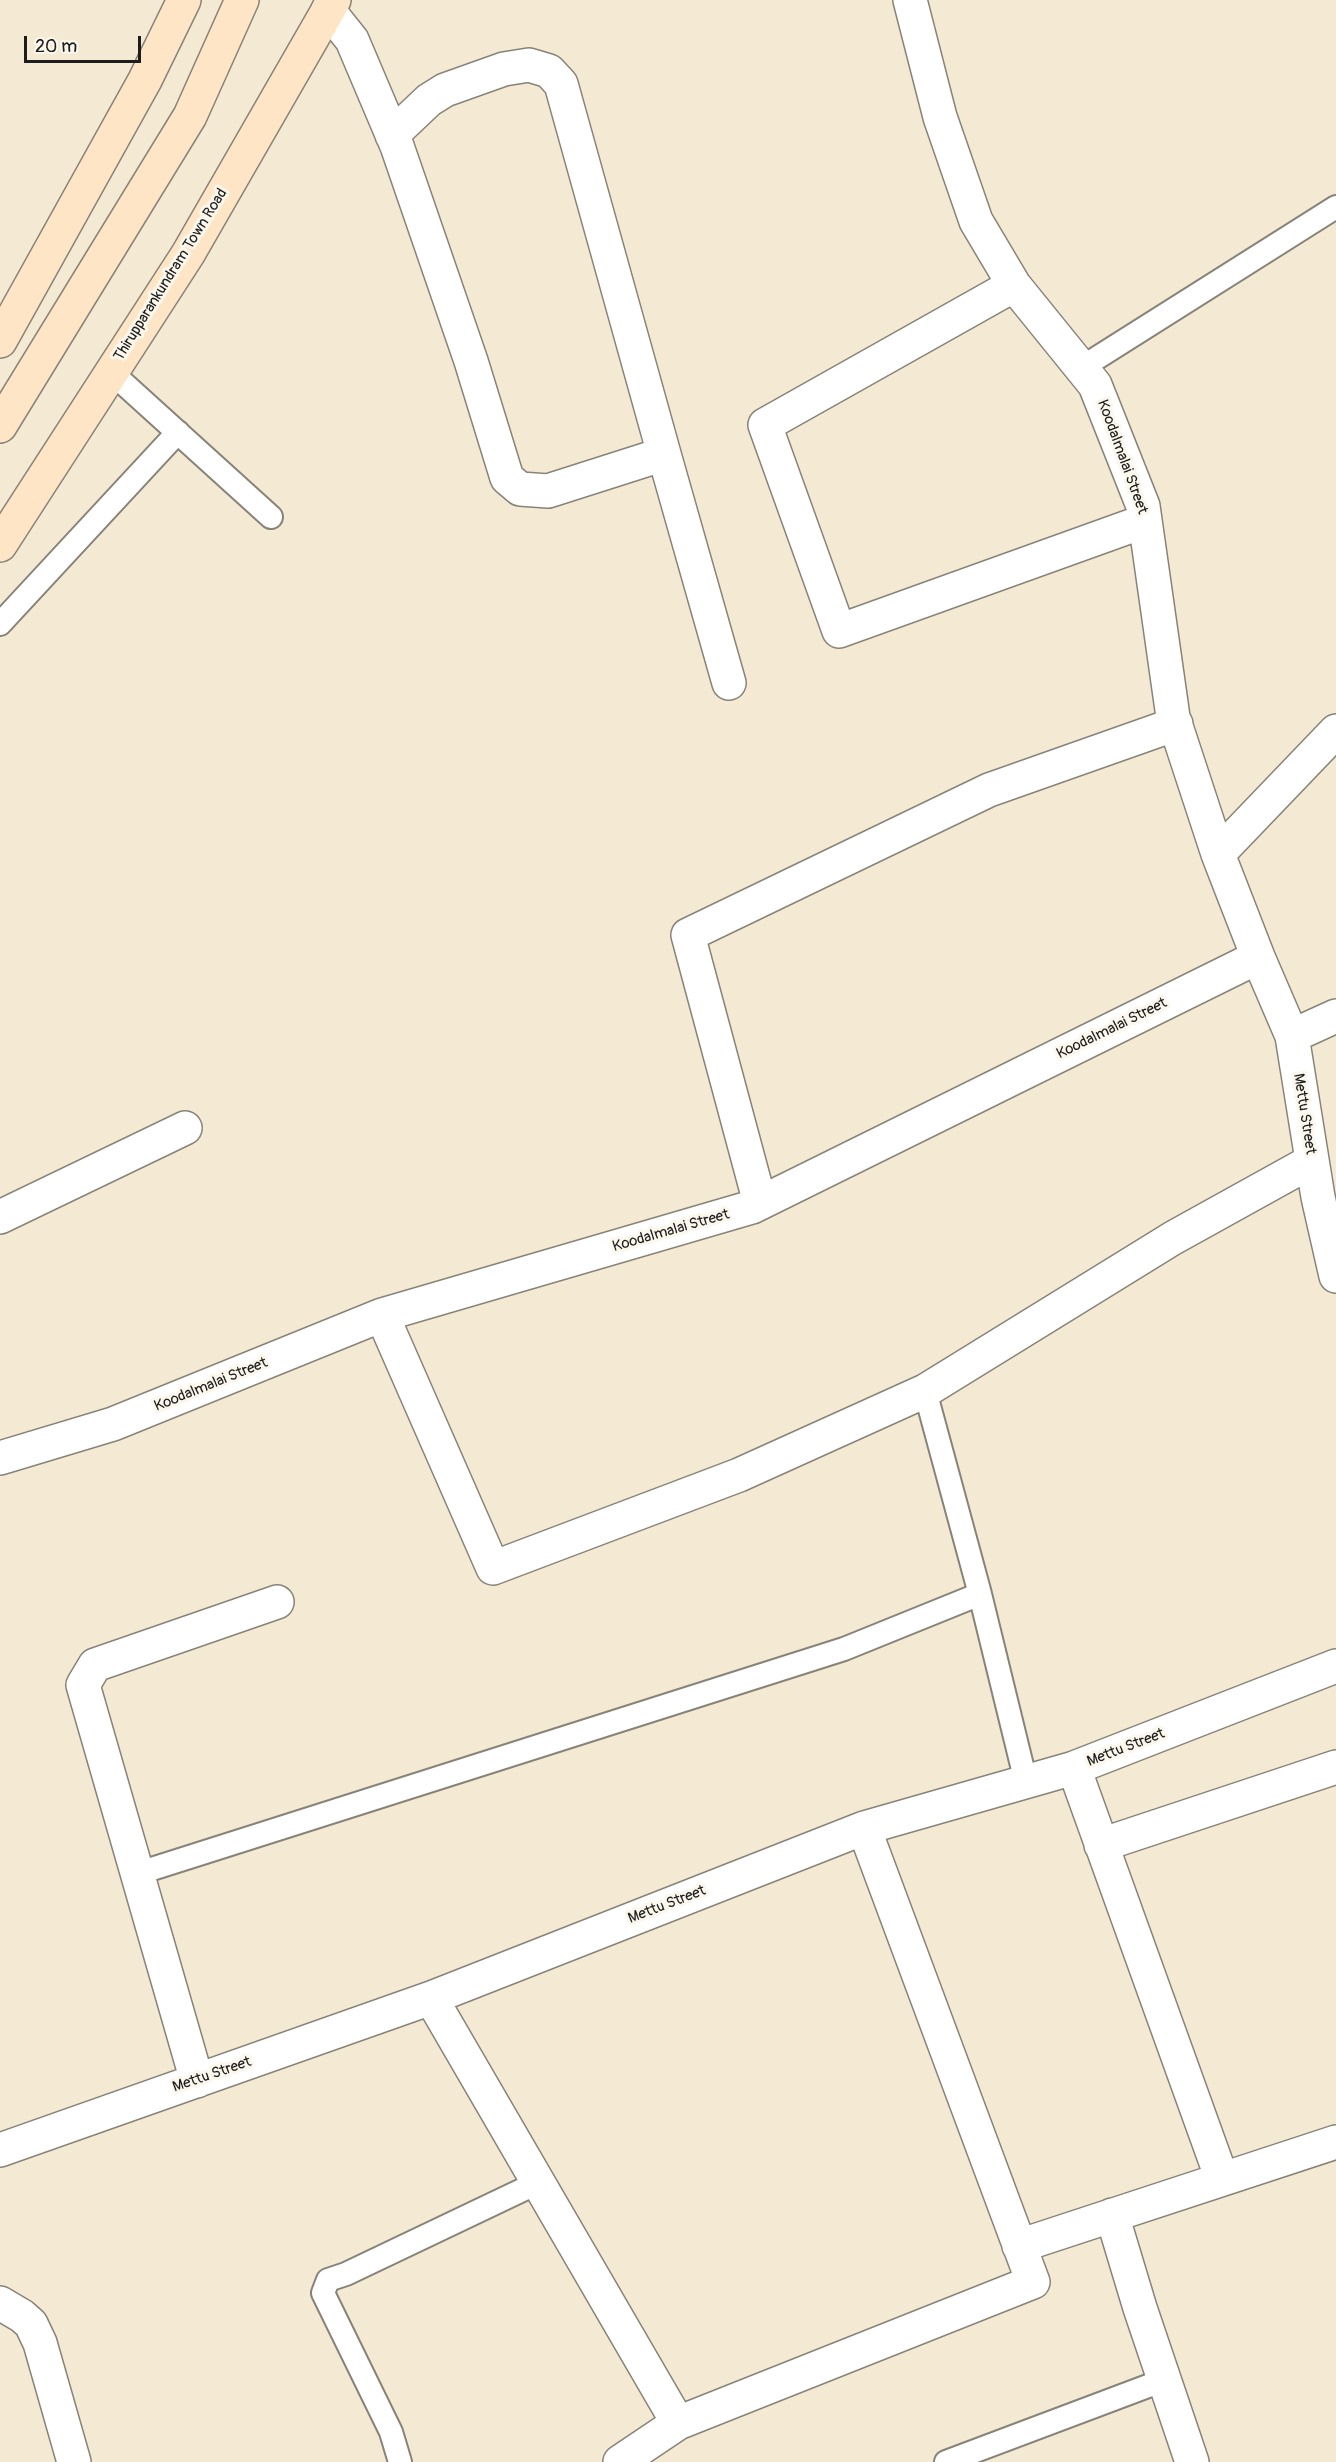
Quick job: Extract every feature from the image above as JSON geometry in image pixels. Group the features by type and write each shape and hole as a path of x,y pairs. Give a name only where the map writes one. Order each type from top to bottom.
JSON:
{"street":[{"path":"0,341 145,80 184,0"},
{"path":"0,426 190,116 242,0"},
{"name":"Koodalmalai Street","path":"0,1458 113,1424 382,1315 752,1207 1258,957 1218,854 1176,724 1143,506 1095,385 1014,285 976,221 940,117 910,0"},
{"path":"331,5 352,40 392,135 471,361 507,478 520,489 549,491 663,454"},
{"name":"Thirupparankundram Town Road","path":"0,545 188,254 331,5"},
{"path":"392,135 429,100 445,90 504,69 530,65 549,71 561,84 729,683"},
{"path":"1014,285 765,425 839,631 1145,521"},
{"path":"760,1203 688,935 990,790 1176,724"},
{"path":"1218,854 1336,732"},
{"name":"Mettu Street","path":"1258,957 1292,1036 1312,1161 1336,1276"},
{"path":"1292,1036 1336,1016"},
{"path":"0,1217 185,1128"},
{"path":"382,1315 493,1568 739,1475 925,1391 1173,1238 1312,1161"},
{"path":"197,2081 83,1685 95,1665 277,1602"},
{"name":"Mettu Street","path":"0,2150 431,1998 864,1828 1074,1768 1336,1666"},
{"path":"1101,1845 1336,1767"},
{"path":"1074,1768 1222,2179"},
{"path":"620,2462 678,2423 1033,2282 864,1828"},
{"path":"431,1998 678,2423"},
{"path":"1019,2246 1336,2142"},
{"path":"1112,2215 1192,2462"},
{"path":"0,2303 31,2324 40,2343 74,2462"}],"lane":[{"path":"1081,368 1336,207"},
{"path":"111,372 271,517"},
{"path":"0,624 178,432"},
{"path":"925,1391 980,1594 1026,1782"},
{"path":"136,1874 844,1649 980,1594"},
{"path":"400,2462 392,2432 323,2292 328,2280 346,2274 538,2182"},
{"path":"946,2462 1164,2380"}]}
